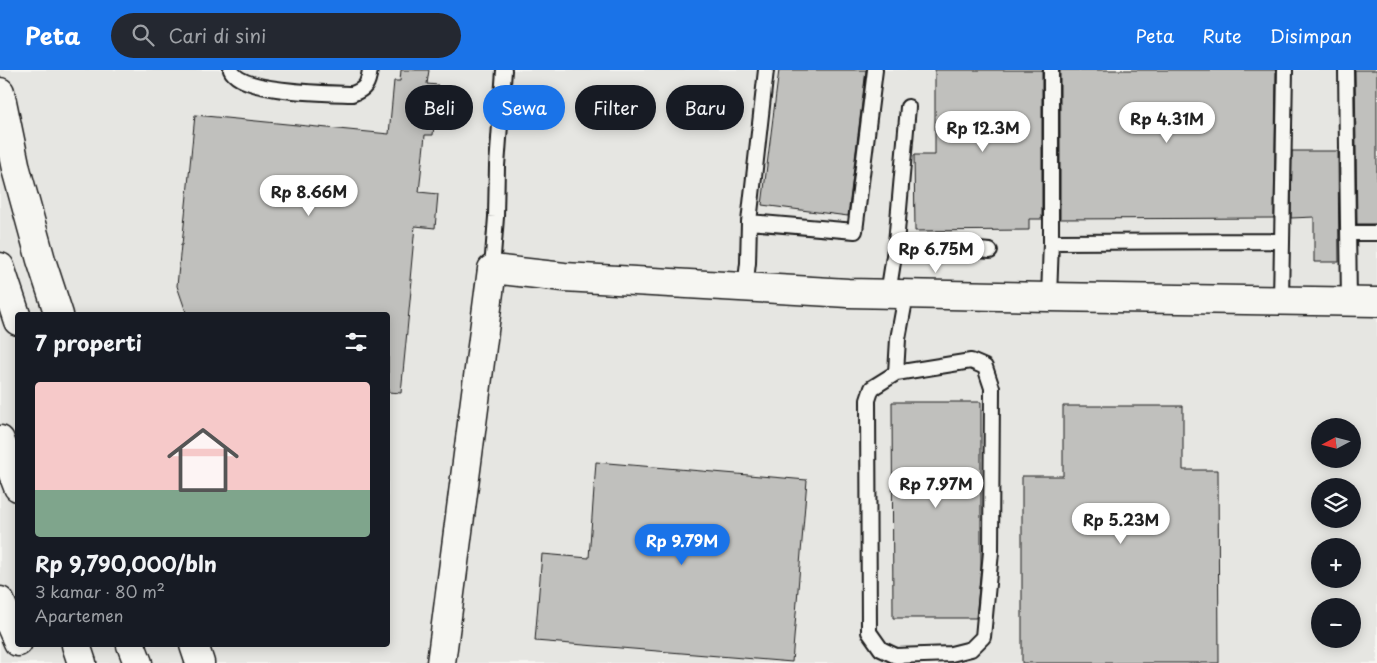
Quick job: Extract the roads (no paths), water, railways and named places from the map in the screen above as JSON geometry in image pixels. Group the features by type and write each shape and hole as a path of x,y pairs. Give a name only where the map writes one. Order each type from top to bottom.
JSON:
{"main road":[{"path":"0,92 16,169 57,312"},
{"path":"0,267 15,312"},
{"path":"441,663 492,268 564,277 745,288 897,294 1377,302"},
{"path":"0,440 15,479"},
{"path":"0,602 15,637"},
{"path":"19,647 27,663"},
{"path":"77,647 82,663"},
{"path":"132,647 138,663"},
{"path":"175,647 181,663"},
{"path":"195,647 200,663"}],"lane":[{"path":"231,70 233,74 251,84 287,90 352,94 361,91 368,82 370,70"},
{"path":"492,268 504,70"},
{"path":"745,288 749,222 766,125 766,70"},
{"path":"749,222 855,231 864,138 875,70"},
{"path":"1049,297 1051,242 1051,70"},
{"path":"1281,300 1285,70"},
{"path":"1346,70 1349,302"},
{"path":"896,373 898,339 896,243 908,107"},
{"path":"1349,233 1377,233"},
{"path":"1051,242 1282,241"},
{"path":"896,243 990,251"},
{"path":"971,360 985,367 992,388 990,552 983,637 971,649 951,654 896,656 880,649 869,632 868,400 872,388 896,373 971,360"}]}
